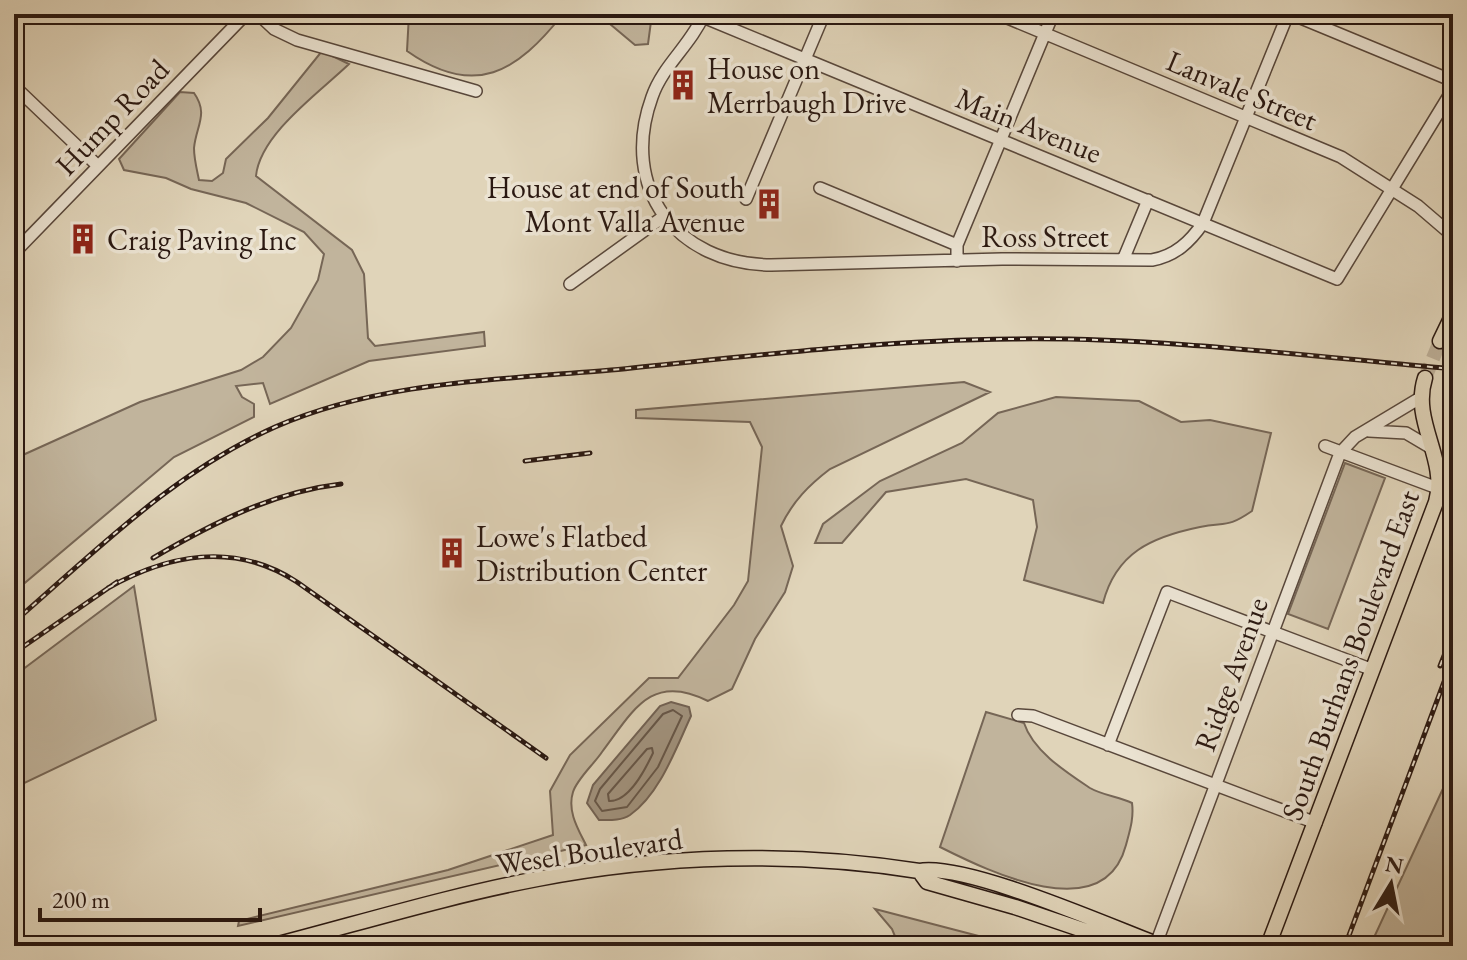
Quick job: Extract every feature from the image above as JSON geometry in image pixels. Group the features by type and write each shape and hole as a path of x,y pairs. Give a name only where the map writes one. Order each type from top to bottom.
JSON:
{"main road":[{"path":"1440,341 1453,314"},
{"name":"South Burhans Boulevard East","path":"1268,946 1440,489 1420,398 1425,378"},
{"name":"Wesel Boulevard","path":"271,946 490,890 623,867 781,858 919,871 934,869 1017,891 1159,945"},
{"name":"Wesel Boulevard","path":"919,871 927,882 1015,907 1130,946"}],"street":[{"name":"Hump Road","path":"14,253 246,14"},
{"path":"258,14 285,35 476,91"},
{"path":"746,199 824,14"},
{"name":"Lanvale Street","path":"998,14 1341,157 1431,215 1453,236"},
{"path":"957,261 957,245 1053,14"},
{"path":"1290,14 1453,81"},
{"name":"Ross Street","path":"663,217 698,247 734,263 1152,260 1170,255 1187,243 1203,223 1290,14"},
{"path":"570,284 663,217 645,174 643,129 662,73 696,34 704,15"},
{"name":"Main Avenue","path":"704,15 1337,279 1389,189"},
{"path":"14,86 98,166"},
{"path":"1389,189 1453,89"},
{"path":"820,188 957,245"},
{"path":"1123,260 1148,200"},
{"name":"Ridge Avenue","path":"1159,945 1215,785 1340,453 1347,443 1420,398"},
{"path":"1364,432 1384,429 1406,433 1433,449"},
{"path":"1325,446 1440,489"},
{"path":"1108,745 1167,592 1373,670"},
{"path":"1018,715 1033,716 1316,823"}],"shaded area":[{"path":"409,14 563,14 529,51 511,64 474,76 454,74 431,66 407,51"},
{"path":"598,14 652,14 648,44 635,45"},
{"path":"322,51 349,64 280,129 260,160 256,176 352,250 364,274 368,338 375,346 484,332 485,346 369,361 270,404 263,383 236,386 242,397 254,404 254,417 174,457 14,592 14,459 140,402 241,370 263,357 291,328 318,280 324,254 304,232 246,203 191,189 166,178 124,170 119,159 180,92 194,93 201,107 194,148 199,180 212,181 223,173 226,159 268,118"},
{"path":"964,382 990,392 830,469 796,501 781,526 793,566 785,592 755,639 732,689 708,701 688,693 672,691 658,694 634,710 573,792 572,813 586,845 238,926 239,921 448,870 553,835 550,791 570,755 649,678 678,678 734,605 748,581 762,447 750,422 636,418 636,410"},
{"path":"1056,397 1139,401 1181,422 1210,420 1271,433 1252,511 1232,522 1166,536 1138,550 1117,571 1103,603 1024,580 1037,527 1033,500 966,479 886,492 842,543 815,543 823,524 880,481 962,443 998,413"},
{"path":"1345,463 1385,478 1328,629 1288,614"},
{"path":"134,586 156,720 14,788 14,676"},
{"path":"986,712 1024,723 1035,743 1061,768 1095,790 1132,803 1126,845 1114,870 1095,884 1071,889 1044,886 987,869 940,847"},
{"path":"1453,767 1453,851 1449,854 1453,864 1453,946 1370,946"},
{"path":"875,909 1017,946 899,946 892,929"}],"water":[{"path":"671,702 689,707 691,716 659,783 630,815 599,820 587,803 593,785 660,706"}],"tunnel":[{"path":"1425,378 1440,341"}],"railway":[{"path":"14,622 137,515 203,466 275,427 315,412 398,391 483,380 812,350 963,340 1068,339 1178,344 1453,369"},
{"path":"525,461 590,453"},
{"path":"153,558 244,511 291,494 341,484"},
{"path":"108,588 154,567 202,557 226,557 273,569 297,582 546,758"},
{"path":"14,653 117,582"},
{"path":"1440,666 1453,633"},
{"path":"1345,946 1453,658"}],"place":[{"name":"House on Merrbaugh Drive","path":"683,85"},
{"name":"House at end of South Mont Valla Avenue","path":"769,204"},
{"name":"Craig Paving Inc","path":"83,239"},
{"name":"Lowe's Flatbed Distribution Center","path":"452,553"}]}
